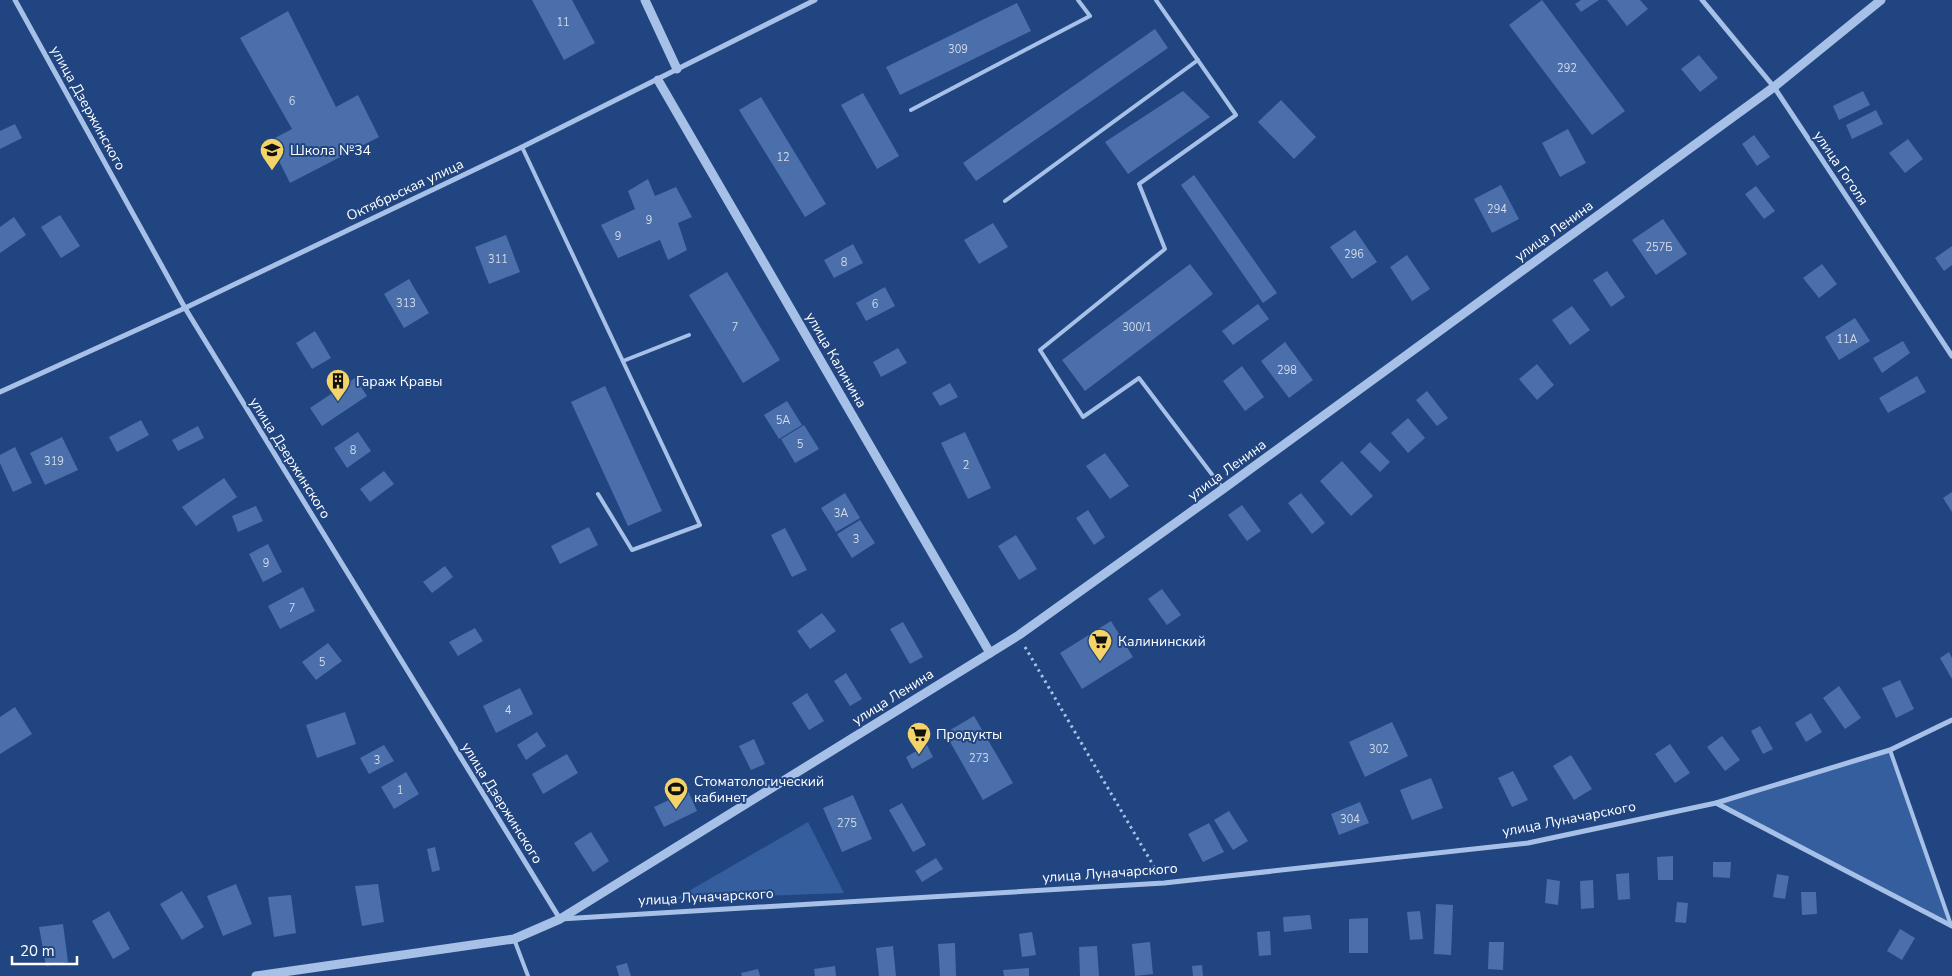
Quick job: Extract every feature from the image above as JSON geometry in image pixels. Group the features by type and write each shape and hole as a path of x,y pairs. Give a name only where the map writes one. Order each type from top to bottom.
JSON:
{"street":[{"name":"улица Дзержинского","path":"15,0 185,308 560,919"},
{"path":"645,0 677,69"},
{"name":"Октябрьская улица","path":"0,392 185,308 522,147 815,0"},
{"name":"улица Гоголя","path":"1702,0 1774,87 1952,356"},
{"name":"улица Ленина","path":"560,919 1019,635 1223,490 1774,87 1881,0"},
{"name":"улица Калинина","path":"658,80 990,653"},
{"name":"улица Луначарского","path":"256,976 514,939 560,919 1164,883 1528,843 1716,803 1890,750 1952,720"},
{"path":"1716,803 1951,926"}],"lane":[{"path":"911,110 1090,16 1078,0"},
{"path":"1156,0 1236,115 1139,184 1165,249 1040,350 1083,417 1139,378 1223,490"},
{"path":"1005,201 1198,60"},
{"path":"522,147 700,525 632,550 598,494"},
{"path":"623,361 689,335"},
{"path":"1890,750 1951,926"},
{"path":"514,939 528,976"}],"path":[{"path":"1019,635 1164,883"}],"shaded area":[{"path":"1890,750 1951,925 1716,803"},
{"path":"808,822 844,893 675,899"}],"building":[{"path":"532,0 572,0 595,43 564,60"},
{"path":"1542,0 1625,111 1592,135 1509,25"},
{"path":"1581,0 1599,0 1581,12 1575,4"},
{"path":"1607,0 1640,0 1648,9 1627,26"},
{"path":"1017,3 1031,31 900,95 886,67"},
{"path":"288,11 336,107 358,95 379,137 290,183 269,141 292,129 240,38"},
{"path":"1155,29 1168,48 976,181 963,163"},
{"path":"1699,55 1718,78 1700,92 1681,69"},
{"path":"1183,91 1210,117 1128,174 1105,142"},
{"path":"1863,91 1870,105 1839,120 1833,106"},
{"path":"863,93 899,156 877,169 841,105"},
{"path":"761,97 826,204 805,217 739,110"},
{"path":"1281,100 1316,137 1294,159 1258,122"},
{"path":"1876,110 1883,124 1852,139 1846,125"},
{"path":"15,124 22,138 0,149 0,131"},
{"path":"1568,129 1586,163 1560,177 1542,143"},
{"path":"1754,135 1770,157 1757,166 1742,144"},
{"path":"1908,139 1923,159 1905,173 1889,153"},
{"path":"1194,175 1277,293 1263,303 1181,185"},
{"path":"648,179 655,196 676,187 692,217 678,223 687,250 668,260 660,240 618,258 601,225 635,209 628,191"},
{"path":"1501,185 1519,219 1492,233 1474,199"},
{"path":"1756,186 1775,211 1764,219 1745,194"},
{"path":"60,215 80,246 61,258 41,227"},
{"path":"14,217 26,235 0,253 0,227"},
{"path":"1663,219 1687,254 1656,275 1632,240"},
{"path":"993,223 1008,247 979,264 964,240"},
{"path":"1355,230 1377,262 1352,279 1330,247"},
{"path":"506,235 520,272 489,284 475,247"},
{"path":"853,244 863,263 834,278 824,260"},
{"path":"1952,246 1952,265 1944,271 1935,258"},
{"path":"1407,255 1430,289 1412,301 1390,267"},
{"path":"1190,264 1213,294 1085,391 1062,360"},
{"path":"1822,264 1837,284 1819,298 1803,278"},
{"path":"1607,271 1625,297 1611,307 1593,280"},
{"path":"727,272 780,360 743,383 689,295"},
{"path":"409,279 429,313 404,328 384,294"},
{"path":"885,287 895,306 866,321 856,303"},
{"path":"1258,304 1269,319 1233,345 1222,331"},
{"path":"1572,306 1590,330 1570,345 1552,320"},
{"path":"1855,318 1870,341 1839,360 1825,337"},
{"path":"315,331 331,358 312,369 296,343"},
{"path":"1903,341 1910,353 1882,373 1873,358"},
{"path":"1285,342 1313,380 1289,398 1261,361"},
{"path":"898,348 907,363 881,377 873,362"},
{"path":"1537,364 1554,385 1537,400 1519,379"},
{"path":"1242,366 1264,397 1245,411 1223,381"},
{"path":"1917,376 1926,392 1888,413 1879,398"},
{"name":"Гараж Кравы","path":"355,378 367,396 322,426 310,408"},
{"path":"950,383 958,397 940,406 932,393"},
{"path":"605,386 662,511 628,526 571,402"},
{"path":"1427,391 1448,418 1437,426 1416,400"},
{"path":"787,401 802,425 779,439 764,415"},
{"path":"1408,418 1425,438 1408,453 1391,433"},
{"path":"141,420 149,435 117,452 109,437"},
{"path":"804,425 819,449 795,463 781,439"},
{"path":"198,426 204,438 178,451 172,440"},
{"path":"358,432 371,451 347,468 334,448"},
{"path":"965,432 991,488 968,499 941,443"},
{"path":"62,437 78,470 45,485 30,453"},
{"path":"1370,442 1390,462 1380,472 1360,452"},
{"path":"15,447 32,483 13,492 0,463 0,455"},
{"path":"1105,453 1129,486 1110,499 1086,466"},
{"path":"1342,461 1373,496 1351,516 1320,481"},
{"path":"384,471 394,484 370,502 360,489"},
{"path":"224,478 237,497 196,526 182,507"},
{"path":"1952,492 1952,512 1943,498"},
{"path":"845,493 860,518 836,532 821,508"},
{"path":"1301,493 1325,523 1312,534 1288,503"},
{"path":"1242,505 1261,531 1247,541 1228,515"},
{"path":"256,506 263,521 238,532 232,516"},
{"path":"1088,510 1105,537 1094,545 1076,518"},
{"path":"860,520 875,543 852,558 837,534"},
{"path":"589,527 598,545 560,564 551,546"},
{"path":"785,528 807,570 792,577 771,535"},
{"path":"1016,535 1037,569 1019,580 998,546"},
{"path":"268,544 282,572 263,582 249,554"},
{"path":"445,566 453,577 432,593 423,582"},
{"path":"303,587 315,611 280,629 268,606"},
{"path":"1162,589 1181,615 1167,625 1148,599"},
{"path":"822,613 836,631 810,649 797,631"},
{"path":"1111,621 1133,657 1082,689 1060,653"},
{"path":"903,622 923,657 910,664 890,629"},
{"path":"475,628 483,641 458,656 449,642"},
{"path":"328,643 342,661 316,680 302,662"},
{"path":"1949,652 1952,658 1952,679 1940,658"},
{"path":"846,673 862,699 850,706 834,681"},
{"path":"1900,680 1914,709 1896,718 1882,688"},
{"path":"1839,686 1861,718 1845,729 1823,698"},
{"path":"520,688 533,714 496,733 483,706"},
{"path":"807,693 824,721 809,730 792,703"},
{"path":"15,707 32,734 0,754 0,717"},
{"path":"345,712 356,744 317,758 306,725"},
{"path":"1811,713 1822,732 1806,742 1795,723"},
{"path":"974,716 1013,783 983,800 945,733"},
{"path":"1392,722 1408,756 1365,777 1349,742"},
{"path":"1760,726 1773,749 1763,754 1751,731"},
{"path":"537,732 546,746 526,760 517,745"},
{"path":"1722,736 1740,760 1725,771 1707,747"},
{"path":"754,739 765,764 751,770 739,746"},
{"path":"1670,744 1690,773 1675,783 1655,754"},
{"path":"384,745 394,761 369,774 360,758"},
{"path":"927,745 933,757 912,769 906,757"},
{"path":"567,754 578,773 543,794 532,774"},
{"path":"1571,755 1592,789 1574,800 1553,766"},
{"path":"1513,771 1528,800 1512,807 1498,778"},
{"path":"406,772 419,794 394,809 381,787"},
{"path":"1431,778 1443,808 1412,820 1400,790"},
{"path":"688,791 697,811 664,827 654,807"},
{"path":"853,795 872,839 842,852 823,808"},
{"path":"1360,802 1369,823 1339,835 1331,814"},
{"path":"902,803 926,845 913,852 889,810"},
{"path":"1229,811 1248,841 1233,850 1214,820"},
{"path":"1209,823 1224,852 1203,862 1188,834"},
{"path":"591,832 609,861 593,872 574,843"},
{"path":"435,847 440,870 432,872 427,849"},
{"path":"1673,856 1673,880 1658,880 1657,857"},
{"path":"936,858 943,869 922,882 915,871"},
{"path":"1713,862 1731,862 1730,878 1713,877"},
{"path":"1629,873 1630,899 1618,900 1616,874"},
{"path":"1777,874 1789,876 1785,899 1773,897"},
{"path":"1547,879 1560,881 1558,905 1545,903"},
{"path":"1593,880 1594,908 1581,909 1580,881"},
{"path":"236,884 252,924 223,936 207,896"},
{"path":"378,884 384,922 362,926 355,886"},
{"path":"182,891 204,927 182,940 160,904"},
{"path":"1801,892 1816,892 1817,914 1802,915"},
{"path":"291,895 296,933 274,937 268,897"},
{"path":"1677,902 1688,903 1686,923 1675,922"},
{"path":"1436,904 1453,905 1451,955 1434,954"},
{"path":"109,911 130,949 113,959 92,921"},
{"path":"1420,911 1423,939 1410,940 1407,912"},
{"path":"1310,915 1312,929 1284,932 1283,917"},
{"path":"1368,918 1368,953 1349,953 1349,919"},
{"path":"63,924 68,962 46,966 39,927"},
{"path":"1900,929 1915,938 1902,960 1887,951"},
{"path":"1270,931 1271,955 1259,956 1257,932"},
{"path":"1032,932 1036,955 1022,957 1019,934"},
{"path":"1150,942 1153,974 1135,976 1132,944"},
{"path":"1489,942 1504,942 1503,970 1488,969"},
{"path":"955,943 956,976 940,976 938,944"},
{"path":"893,946 896,976 879,976 876,948"},
{"path":"1097,946 1099,976 1080,976 1079,947"},
{"path":"627,963 631,976 619,976 616,966"},
{"path":"1202,965 1203,976 1193,976 1192,966"},
{"path":"835,966 836,976 815,976 814,969"},
{"path":"1029,968 1029,976 1004,976 1003,970"},
{"path":"758,969 760,976 742,976 741,973"}],"place":[{"name":"Школа №34","path":"272,171"},
{"name":"Гараж Кравы","path":"338,402"},
{"name":"Калининский","path":"1100,662"},
{"name":"Продукты","path":"919,755"},
{"name":"Стоматологический кабинет","path":"676,810"}]}
